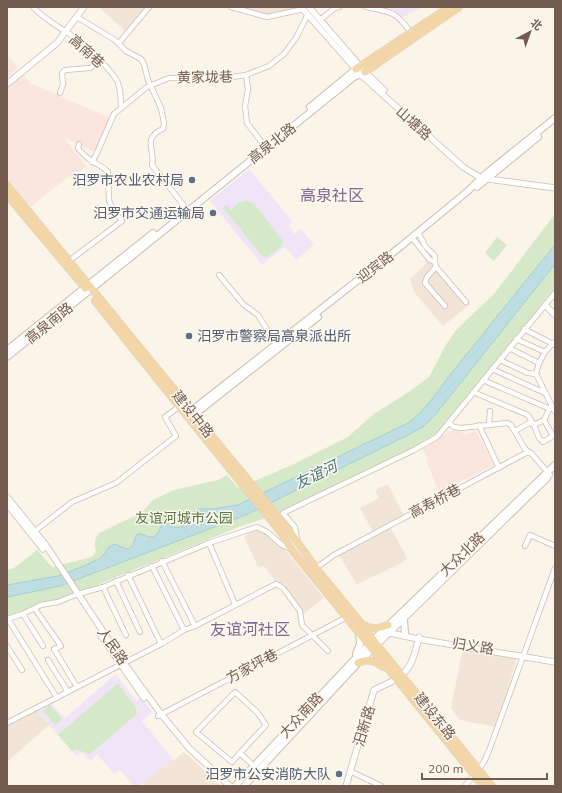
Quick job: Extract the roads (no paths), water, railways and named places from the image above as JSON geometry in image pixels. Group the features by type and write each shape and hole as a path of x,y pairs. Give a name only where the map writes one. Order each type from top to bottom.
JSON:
{"main road":[{"name":"高泉北路","path":"88,288 186,206 264,145 411,32 449,7"},
{"name":"高泉北路","path":"88,288 361,70 459,7"},
{"name":"迎宾路","path":"192,413 276,344 400,247 555,118"},
{"name":"迎宾路","path":"192,413 413,239 485,177 555,124"},
{"name":"建设中路","path":"7,185 69,260 140,359 240,481 285,532 297,543 361,623 373,645"},
{"name":"建设中路","path":"7,194 88,288 248,480 285,532 292,549 358,631 373,645"},
{"name":"高泉南路","path":"7,350 88,288"},
{"name":"高泉南路","path":"7,357 88,288"},
{"name":"大众北路","path":"390,630 404,619 548,474 555,465"},
{"name":"大众北路","path":"373,645 548,474 555,470"},
{"path":"404,619 405,634"},
{"path":"361,623 371,629 390,630"},
{"path":"358,631 360,644 356,661 373,661 389,671"},
{"name":"大众南路","path":"235,786 373,645"},
{"name":"建设东路","path":"373,645 389,671 399,677"},
{"name":"建设东路","path":"373,645 476,771 492,786"},
{"name":"大众南路","path":"244,786 356,661"},
{"name":"建设东路","path":"476,771 483,786"}],"street":[{"name":"高南巷","path":"33,7 51,23 80,42 113,75 118,82 122,97 121,108"},
{"path":"7,84 57,43 81,7"},
{"path":"7,80 55,41 84,7"},
{"path":"119,43 148,7"},
{"path":"231,7 267,17 305,9"},
{"path":"320,20 335,8 339,7"},
{"path":"366,7 394,14 402,20 411,32"},
{"name":"山塘路","path":"305,9 320,20 361,70"},
{"name":"山塘路","path":"305,9 361,70 464,166 485,177 555,186"},
{"name":"黄家垅巷","path":"92,162 114,114 151,85 168,78 224,78 246,75 269,66 284,54 296,38 305,9"},
{"path":"77,17 119,43 126,50 141,58 148,80 161,108 164,123 163,129 155,134 150,146 153,162 152,165 186,206"},
{"path":"60,93 63,84 62,73 65,70 90,68 100,61"},
{"path":"246,75 248,89 245,106 247,123 264,145"},
{"path":"69,260 122,221 112,208 109,200 108,172 104,168 92,162 78,148 79,144"},
{"path":"419,234 425,246 435,256 435,265 425,283 445,306"},
{"path":"413,239 466,302"},
{"path":"219,275 244,305 258,315 276,344"},
{"path":"297,543 295,527 284,513 414,450 437,437 555,293"},
{"path":"545,306 555,315"},
{"path":"524,329 554,344 544,352 536,374 550,407 544,420 534,426"},
{"path":"516,339 544,352"},
{"path":"509,348 539,363"},
{"path":"500,360 528,373 536,374"},
{"path":"492,369 545,393"},
{"path":"483,380 550,407 555,412"},
{"path":"474,392 528,415 539,438 543,442 553,436 544,420"},
{"path":"34,531 72,502 116,483 176,436 165,417 180,406"},
{"path":"489,424 490,411"},
{"path":"449,423 454,427 461,428 489,424 507,423 511,425 525,449 531,453 548,474"},
{"path":"515,431 529,423 534,426"},
{"path":"479,425 499,468"},
{"name":"高寿桥巷","path":"316,568 334,555 526,453 531,453"},
{"name":"人民路","path":"7,498 34,531 122,664 186,751 225,786"},
{"name":"人民路","path":"7,504 59,568"},
{"path":"57,698 7,619 23,614 41,605 58,602 74,592 103,587 162,561 257,527 267,532 282,545 292,549"},
{"path":"525,546 530,535 555,546"},
{"path":"209,543 235,604"},
{"path":"162,561 195,626"},
{"path":"152,566 184,630"},
{"path":"465,786 490,748 498,729 555,568"},
{"path":"128,575 161,644"},
{"path":"116,581 140,632"},
{"path":"7,723 161,644 184,630 195,626 276,584 283,588 300,611 302,625 328,651"},
{"path":"103,587 126,635"},
{"path":"35,609 61,646 54,649 77,687"},
{"path":"23,614 43,646"},
{"name":"方家坪巷","path":"159,715 347,617"},
{"path":"390,630 418,638"},
{"path":"390,630 418,638 555,661"},
{"path":"399,677 407,671 411,664 418,638"},
{"path":"7,646 22,670"},
{"path":"48,660 68,692"},
{"name":"汨新路","path":"346,786 352,772 374,690 399,677"},
{"path":"235,692 257,712 266,725 240,753 232,762 196,732 235,692"},
{"name":"人民路","path":"159,715 189,748 230,786"},
{"path":"240,753 254,766"},
{"path":"349,786 352,772 381,786"}],"water":[{"name":"友谊河","path":"555,245 555,264 435,415 424,426 248,514 60,586 7,597 7,585 58,576 84,566 101,558 109,547 115,544 126,549 131,547 138,534 153,537 158,533 162,525 169,523 176,528 183,526 185,517 199,509 213,509 238,505 408,423 427,405"}],"place":[{"name":"汨罗市农业农村局","path":"192,180"},
{"name":"汨罗市交通运输局","path":"213,213"},
{"name":"汨罗市警察局高泉派出所","path":"189,336"},
{"name":"汨罗市公安消防大队","path":"339,774"}],"district":[{"name":"高泉社区","path":"332,195"},
{"name":"友谊河社区","path":"250,629"}],"park label":[{"name":"友谊河城市公园","path":"184,518"}]}
